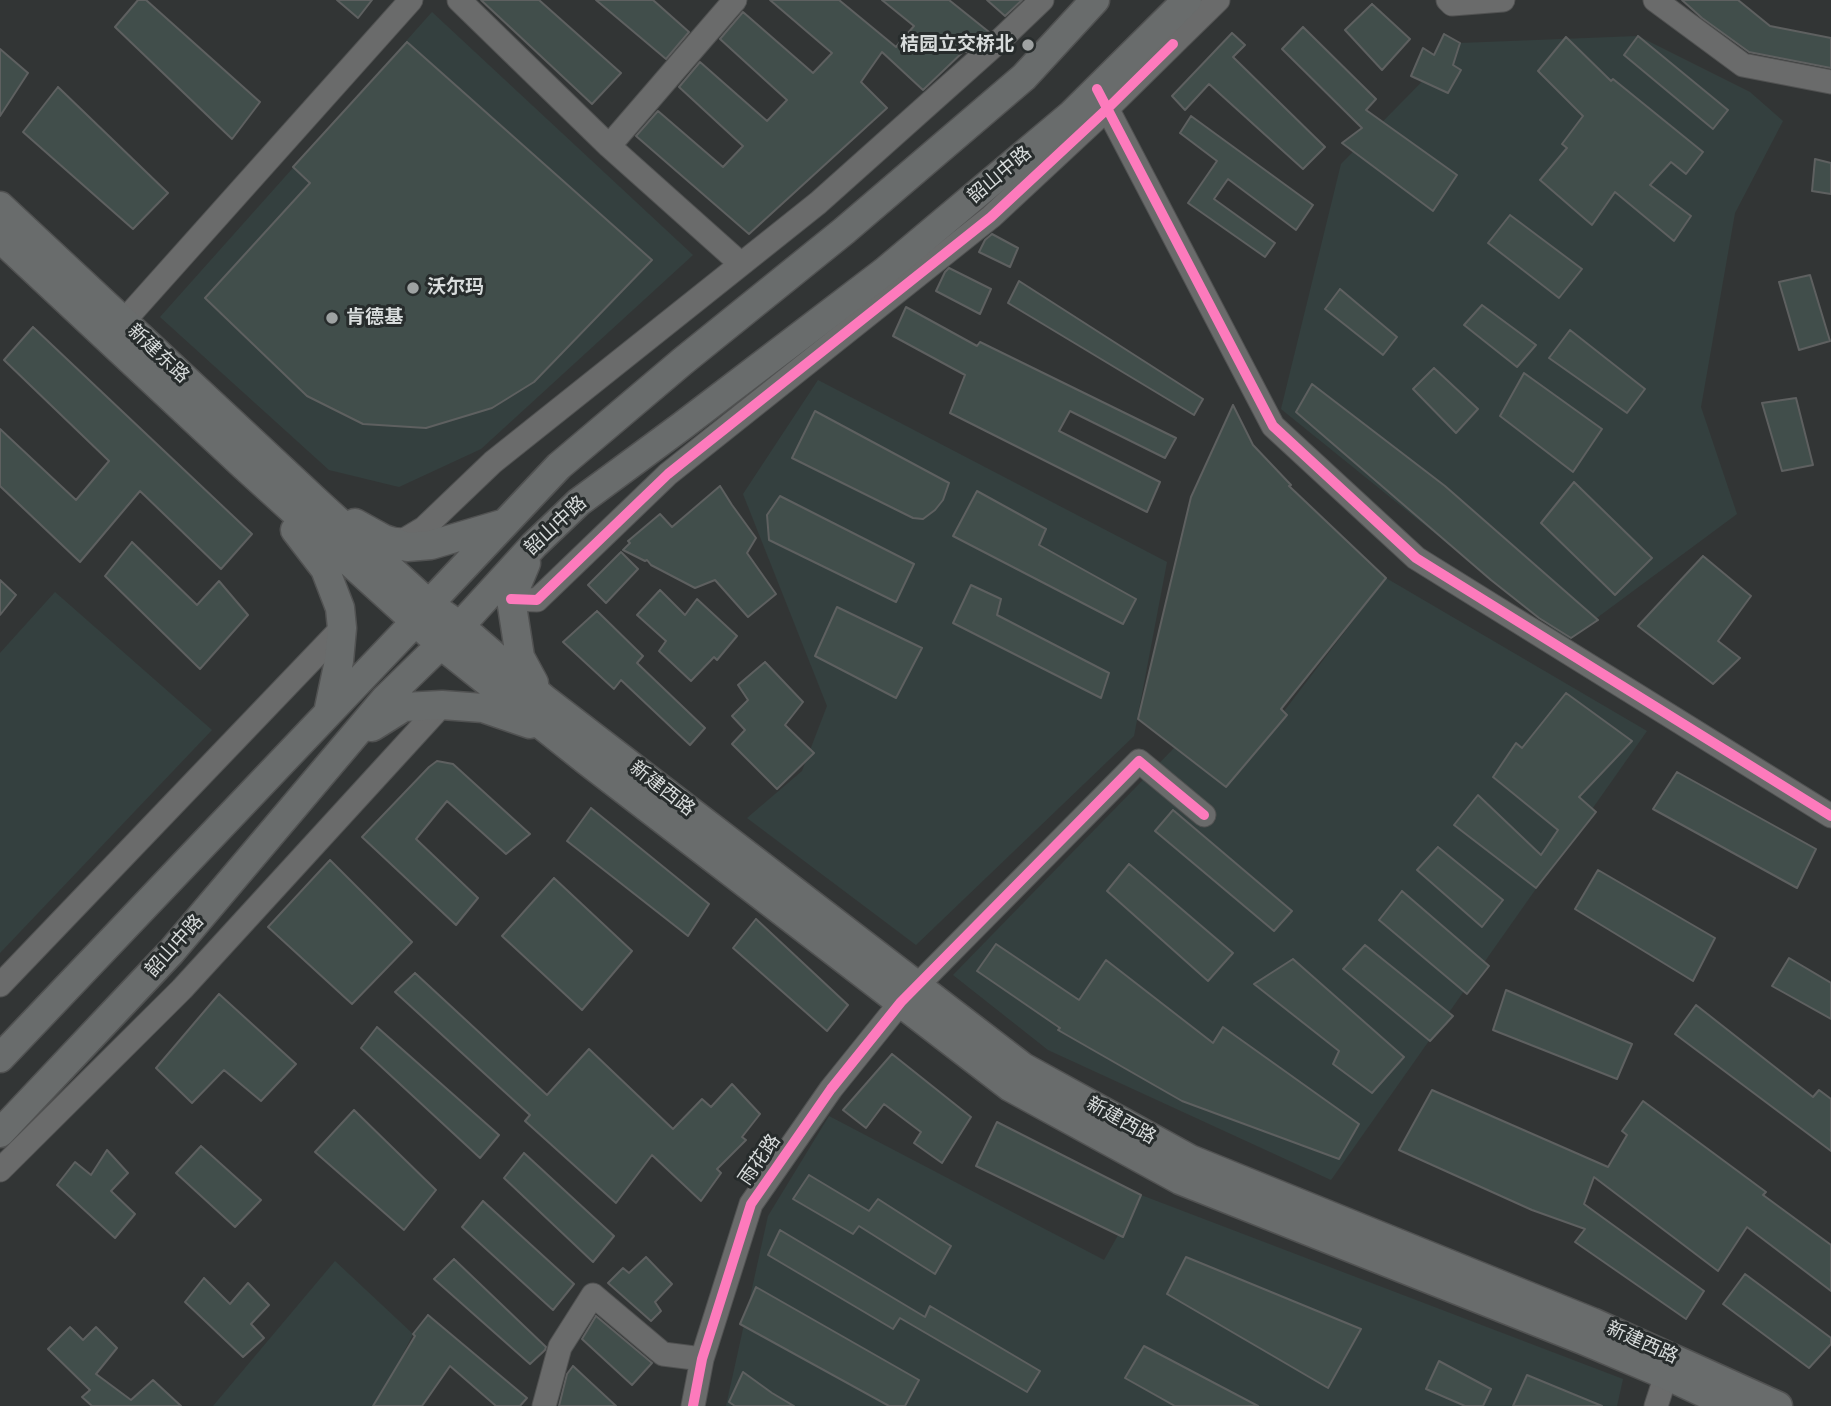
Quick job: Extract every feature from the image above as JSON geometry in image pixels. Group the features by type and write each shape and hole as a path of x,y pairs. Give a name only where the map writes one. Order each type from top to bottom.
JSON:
{"main road":[{"name":"韶山中路","path":"0,1058 559,466 683,361 844,231 1024,77 1095,0"},
{"name":"韶山中路","path":"0,1133 171,952 385,699 579,502 884,272 1072,114 1102,99 1127,60 1187,0"},
{"name":"新建东路","path":"0,206 317,502"},
{"name":"新建东路","path":"0,238 243,465"},
{"path":"243,465 450,635"},
{"path":"243,465 325,569 340,608 342,628 339,661 328,713"},
{"path":"317,502 384,539 407,547 431,545 505,524"},
{"path":"317,502 422,613"},
{"path":"534,545 512,599 520,657 542,698"},
{"name":"新建西路","path":"450,635 542,698 909,994 1010,1087 1180,1180 1666,1375 1732,1406"},
{"name":"新建西路","path":"450,635 549,730 909,994 1023,1067 1191,1159 1592,1322 1778,1406"},
{"path":"350,741 404,707 442,705 483,708 549,730"}],"street":[{"path":"123,322 411,0"},
{"path":"459,0 609,146 741,264"},
{"path":"609,146 735,0"},
{"path":"384,539 404,540 424,528 494,462 818,203 1042,0"},
{"path":"512,599 537,600 668,474 991,216 1102,99 1173,44 1218,0"},
{"path":"1448,0 1452,4 1503,0"},
{"path":"1655,0 1743,65 1831,82"},
{"path":"1127,60 1173,44"},
{"path":"1102,99 1273,426 1416,558 1831,816"},
{"path":"0,985 342,628"},
{"path":"0,1170 182,989 442,705"},
{"name":"雨花路","path":"693,1406 702,1359 751,1203 831,1089 909,994 1139,761 1204,815"},
{"path":"544,1406 560,1347 593,1295 663,1354 702,1359"},
{"path":"1656,1406 1666,1375"}],"shaded area":[{"path":"432,12 693,255 481,449 399,487 329,470 160,317"},
{"path":"1638,36 1750,92 1783,121 1735,213 1701,407 1737,514 1567,640 1281,409 1341,164 1460,43"},
{"path":"818,380 1167,562 1134,736 916,945 747,818 802,771 827,706 743,494"},
{"path":"1386,578 1647,731 1331,1180 1048,1050 953,975 1175,747 1226,787"},
{"path":"55,592 212,730 0,953 0,653"},
{"path":"829,1116 1104,1260 1141,1195 1623,1379 1617,1406 726,1406 768,1216"},
{"path":"335,1261 413,1334 377,1406 213,1406"}],"building":[{"path":"138,0 146,0 260,102 232,139 115,27"},
{"path":"337,0 372,0 358,18"},
{"path":"481,0 539,0 621,73 592,104"},
{"path":"596,0 653,0 689,32 666,59"},
{"path":"770,0 839,0 896,47 914,26 882,0 949,0 989,32 964,51 923,90 882,52 861,82 887,108 749,234 636,136 658,111 723,167 743,146 679,87 700,62 767,121 787,100 720,39 743,12 813,73 832,53"},
{"path":"987,0 1022,0 1005,16"},
{"path":"1682,0 1738,0 1770,26 1831,38 1831,68 1749,52"},
{"path":"1372,4 1410,39 1382,70 1345,30"},
{"path":"1303,27 1376,99 1366,110 1457,175 1433,211 1342,143 1362,128 1282,49"},
{"path":"1232,33 1245,45 1233,57 1325,147 1303,169 1209,84 1185,110 1172,96"},
{"path":"1444,34 1460,43 1453,65 1461,70 1448,93 1411,76 1423,48 1434,55"},
{"path":"1638,36 1728,110 1713,129 1624,55"},
{"path":"1566,37 1611,81 1613,79 1703,152 1686,174 1671,162 1650,185 1691,216 1674,241 1615,192 1592,225 1540,180 1567,148 1562,144 1583,116 1538,71"},
{"path":"407,42 652,260 534,382 492,408 426,428 363,424 307,396 205,298 310,183 293,167"},
{"path":"0,49 28,73 0,116"},
{"path":"58,87 168,193 133,229 23,132"},
{"path":"1191,116 1313,205 1296,230 1228,179 1214,199 1275,243 1265,257 1188,203 1217,161 1180,133"},
{"path":"1815,159 1831,163 1831,194 1812,191"},
{"path":"1510,215 1582,269 1559,298 1488,243"},
{"path":"992,234 1018,248 1010,267 979,252 985,240"},
{"path":"949,268 991,289 980,314 936,291"},
{"path":"1810,275 1830,341 1799,350 1779,282"},
{"path":"1019,281 1203,399 1194,415 1008,303"},
{"path":"1340,289 1397,337 1383,355 1325,309"},
{"path":"1482,305 1536,345 1517,367 1464,325"},
{"path":"906,307 977,346 980,342 1176,438 1165,458 1070,411 1059,431 1160,482 1147,512 950,413 965,375 893,336"},
{"path":"33,327 252,534 221,569 140,491 80,562 0,486 0,429 76,500 109,461 4,360"},
{"path":"1570,330 1645,389 1627,413 1549,358"},
{"path":"1434,368 1478,409 1456,433 1413,389"},
{"path":"1524,373 1602,429 1573,472 1500,416"},
{"path":"1312,384 1445,486 1598,620 1571,638 1539,618 1491,580 1296,412"},
{"path":"1796,398 1813,465 1782,471 1762,403"},
{"path":"1233,405 1253,445 1291,485 1289,486 1386,578 1281,709 1287,715 1226,787 1138,719 1191,497"},
{"path":"815,411 949,483 943,500 923,519 913,518 792,458"},
{"path":"1574,482 1652,558 1615,595 1541,523"},
{"path":"720,486 756,538 747,553 776,594 748,617 715,580 695,588 651,565 647,560 623,550 630,543 628,541 660,514 672,527"},
{"path":"977,491 1046,529 1039,545 1136,599 1123,624 953,536"},
{"path":"780,496 914,564 896,602 769,540 767,515"},
{"path":"132,542 197,605 219,581 248,615 200,669 105,576"},
{"path":"621,552 638,569 606,603 588,585"},
{"path":"1703,556 1751,596 1718,641 1740,658 1713,684 1638,626"},
{"path":"0,580 16,595 0,615"},
{"path":"971,585 1001,599 997,615 1109,673 1101,698 953,623"},
{"path":"660,590 685,615 697,599 737,636 717,660 714,657 691,681 659,651 666,641 637,615"},
{"path":"837,607 922,648 896,698 815,656"},
{"path":"597,611 643,656 637,663 705,728 690,745 621,680 614,689 563,642"},
{"path":"765,662 803,702 785,725 814,753 777,789 732,744 745,730 732,716 748,700 738,685"},
{"path":"1566,693 1632,741 1579,797 1596,812 1536,888 1454,825 1478,795 1541,855 1558,830 1493,777 1516,743 1522,748"},
{"path":"437,761 453,764 530,834 506,854 447,801 416,839 478,898 456,925 362,837"},
{"path":"1677,772 1816,849 1797,888 1653,809"},
{"path":"591,808 709,904 688,936 567,841"},
{"path":"1173,810 1292,911 1274,931 1155,831"},
{"path":"1438,847 1503,900 1482,927 1417,870"},
{"path":"330,860 412,942 352,1004 268,927"},
{"path":"1129,864 1233,953 1208,981 1107,891"},
{"path":"1598,870 1715,938 1693,981 1575,909"},
{"path":"554,878 632,951 582,1010 502,936"},
{"path":"1402,891 1489,966 1467,994 1379,920"},
{"path":"756,919 848,1005 827,1031 733,948"},
{"path":"996,944 1079,1000 1106,960 1213,1043 1223,1027 1359,1124 1339,1159 1182,1101 1058,1030 1060,1028 977,971"},
{"path":"1365,945 1453,1016 1430,1041 1343,969"},
{"path":"1789,958 1831,983 1831,1019 1772,986"},
{"path":"1293,959 1404,1057 1372,1093 1333,1064 1339,1051 1254,984"},
{"path":"415,973 547,1095 589,1049 673,1129 702,1099 711,1107 732,1084 760,1114 742,1137 746,1140 717,1169 721,1173 701,1201 652,1155 616,1203 525,1121 530,1115 395,992"},
{"path":"1506,990 1632,1044 1617,1079 1493,1030"},
{"path":"219,994 296,1064 261,1101 224,1070 192,1103 156,1068"},
{"path":"1696,1005 1813,1097 1819,1090 1831,1099 1831,1151 1675,1034"},
{"path":"377,1027 499,1135 480,1158 361,1048"},
{"path":"892,1054 971,1117 942,1163 914,1143 921,1132 884,1104 866,1128 843,1110"},
{"path":"1432,1090 1608,1167 1627,1135 1622,1131 1643,1101 1766,1192 1763,1195 1831,1245 1831,1291 1747,1227 1718,1271 1594,1177 1584,1204 1704,1291 1686,1319 1575,1242 1585,1229 1532,1210 1399,1150"},
{"path":"354,1110 436,1190 404,1230 315,1152"},
{"path":"997,1122 1141,1195 1123,1237 976,1166"},
{"path":"201,1146 261,1200 235,1227 176,1173"},
{"path":"107,1150 128,1173 111,1191 135,1214 115,1238 57,1185 75,1162 91,1175"},
{"path":"524,1153 614,1236 593,1262 504,1178"},
{"path":"809,1175 869,1211 878,1199 951,1246 935,1274 859,1226 853,1234 793,1199"},
{"path":"483,1201 574,1284 553,1310 462,1227"},
{"path":"780,1230 925,1317 930,1306 1040,1371 1027,1392 900,1318 893,1329 768,1255"},
{"path":"646,1257 672,1284 655,1302 661,1311 651,1321 608,1283 623,1268 629,1273"},
{"path":"1186,1257 1361,1329 1328,1388 1167,1294"},
{"path":"454,1259 546,1347 530,1364 434,1279"},
{"path":"1745,1274 1831,1338 1831,1344 1809,1368 1723,1304"},
{"path":"204,1278 230,1304 248,1283 269,1305 251,1324 264,1338 243,1357 185,1302"},
{"path":"756,1287 919,1380 905,1406 889,1406 740,1324"},
{"path":"428,1315 527,1398 520,1406 496,1406 450,1366 422,1406 373,1406 415,1336 413,1334"},
{"path":"596,1316 652,1363 632,1385 582,1339"},
{"path":"70,1327 83,1340 96,1327 117,1348 96,1374 131,1400 153,1380 181,1406 92,1406 82,1397 90,1390 48,1349"},
{"path":"1144,1346 1258,1406 1175,1406 1125,1378"},
{"path":"1439,1361 1491,1389 1483,1406 1465,1406 1426,1389"},
{"path":"573,1366 616,1406 559,1406 567,1374"},
{"path":"743,1372 794,1406 735,1406 729,1402"},
{"path":"1527,1375 1602,1406 1513,1406"}],"cycle path":[{"path":"511,599 537,600 668,474 991,217 1173,44"},
{"path":"1097,89 1273,426 1416,558 1831,816"},
{"path":"693,1406 702,1359 751,1204 831,1089 901,1002 1139,761 1204,815"}],"place":[{"name":"桔园立交桥北","path":"1028,45"},
{"name":"沃尔玛","path":"413,288"},
{"name":"肯德基","path":"332,318"}]}
